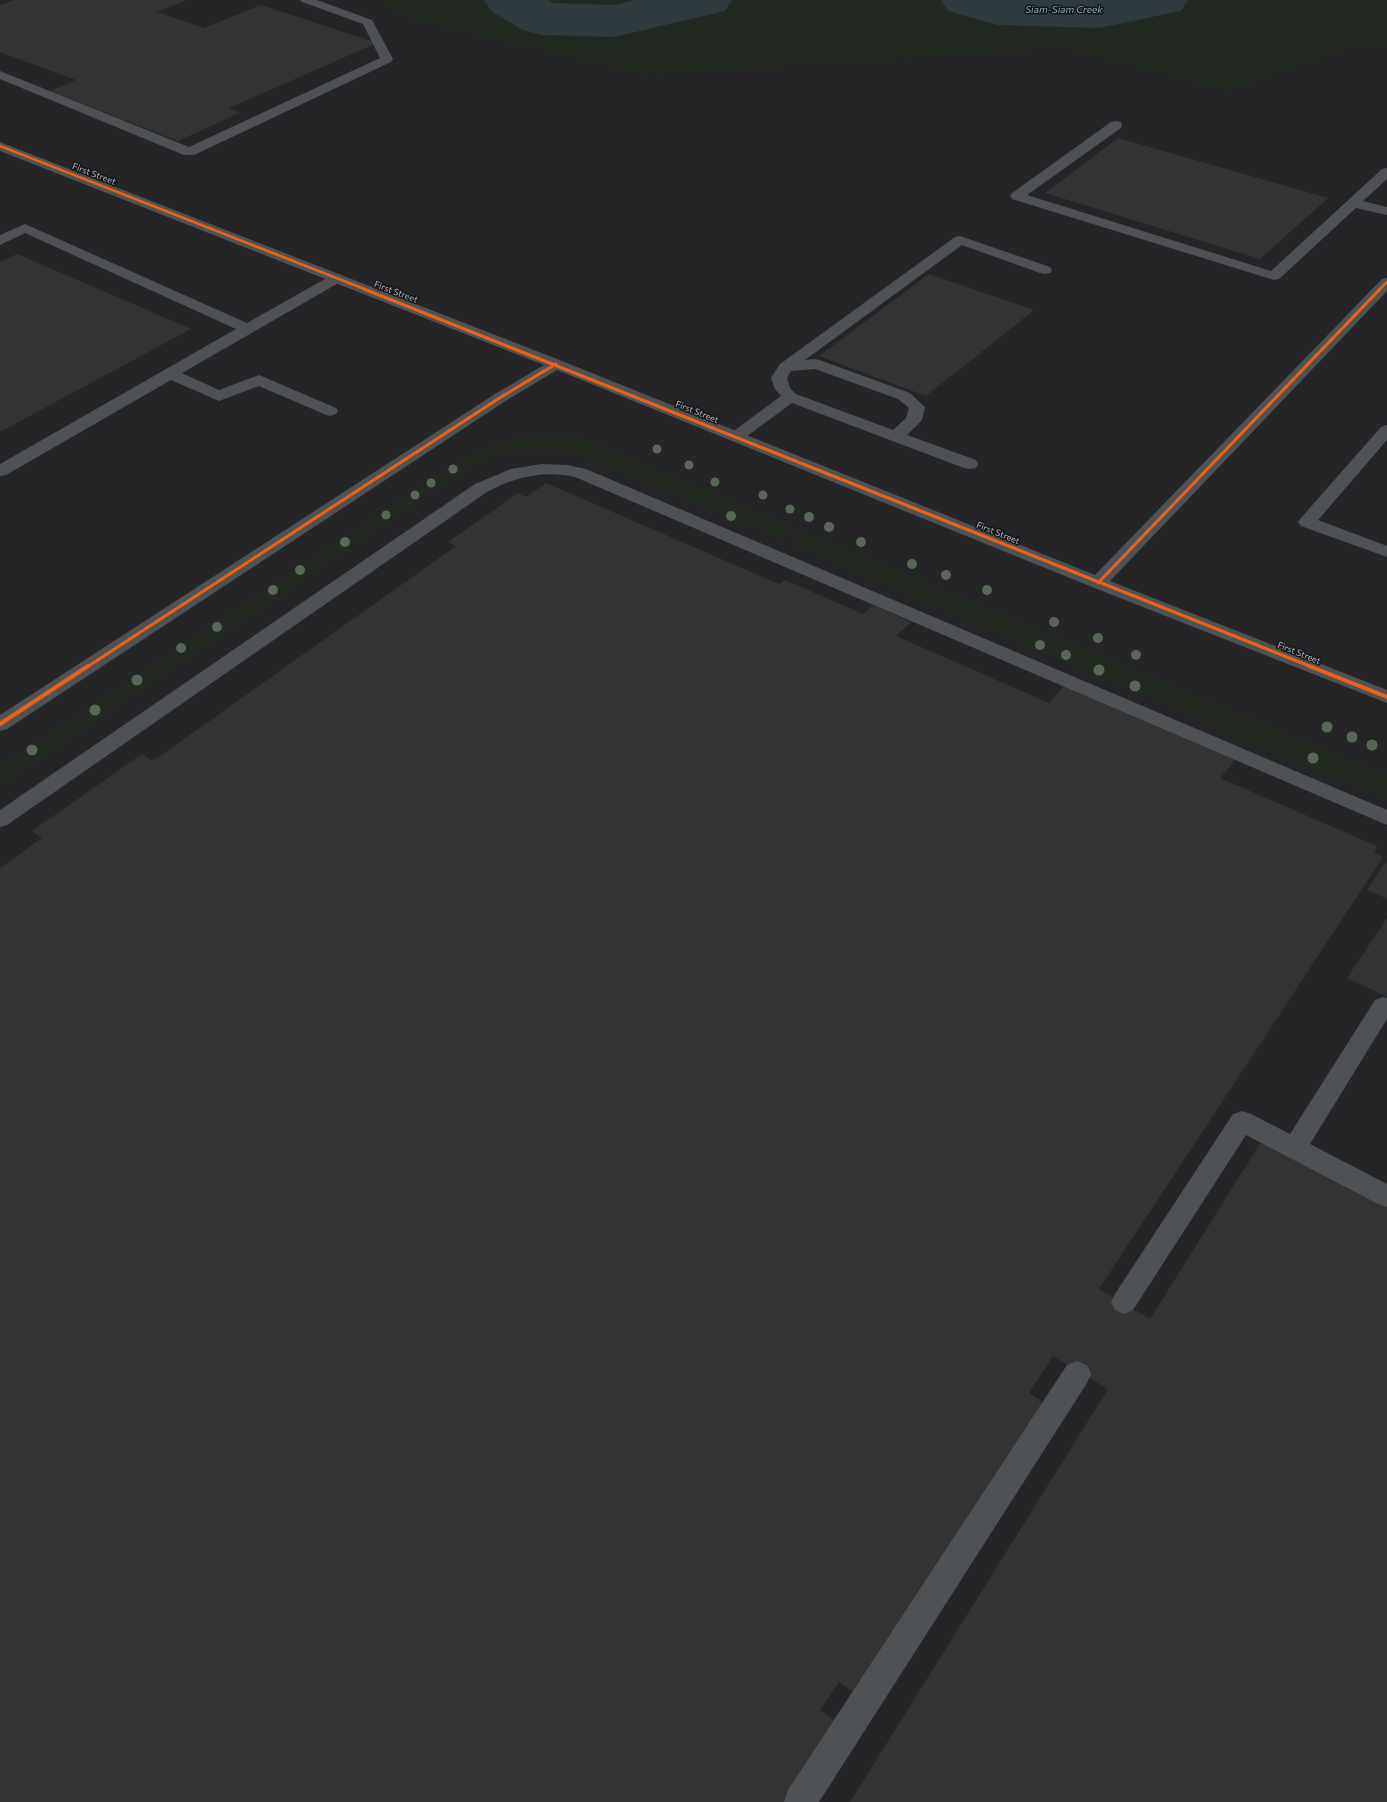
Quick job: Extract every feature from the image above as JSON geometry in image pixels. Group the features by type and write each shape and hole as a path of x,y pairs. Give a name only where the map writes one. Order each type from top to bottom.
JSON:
{"street":[{"path":"0,74 189,152 387,59 368,22 306,0"},
{"path":"1116,125 1017,196 1274,276 1387,172"},
{"name":"First Street","path":"0,146 556,364 1387,697"},
{"path":"1354,203 1387,211"},
{"path":"0,240 25,228 248,329"},
{"path":"970,464 790,397 783,389 779,378 786,367 960,240 1045,270"},
{"path":"0,471 337,278"},
{"path":"1098,582 1387,282"},
{"path":"0,724 494,401 556,364"},
{"path":"786,367 816,364 904,396 917,407 914,420 895,437"},
{"path":"171,374 220,396 259,380 330,411"},
{"path":"737,436 790,397"},
{"path":"1387,430 1307,522 1387,552"},
{"path":"0,820 481,488 494,480 521,471 553,467 567,469 587,476 1387,818"},
{"path":"1294,1148 1383,1006"},
{"path":"1124,1302 1242,1122 1387,1196"},
{"path":"800,1802 1078,1374"}],"shaded area":[{"path":"0,0 378,0 407,19 644,76 1061,49 1229,92 1354,47 1387,47 1387,1802 0,1802"},
{"path":"378,0 1387,0 1387,47 1354,47 1229,92 1061,49 644,76 407,19"},
{"path":"536,435 584,438 1387,775 1387,798 1265,751 1217,729 1194,716 838,566 834,561 794,545 806,534 792,529 781,539 588,460 577,454 565,451 543,449 519,450 496,455 462,471 0,786 0,766 463,458 498,444"}],"building":[{"path":"14,0 187,0 157,12 204,28 261,5 377,43 229,108 240,113 178,141 50,91 76,80 0,52 0,5"},
{"path":"1118,138 1328,198 1260,259 1045,193"},
{"path":"17,254 191,329 0,432 0,262"},
{"path":"929,274 1034,310 926,396 819,356"},
{"path":"546,483 779,584 785,580 863,614 873,605 911,622 896,636 1049,703 1064,686 1235,760 1220,778 1377,846 1374,852 1383,857 1099,1289 1150,1319 1263,1139 1387,1203 1387,1802 850,1802 1108,1389 1053,1356 1029,1393 1050,1406 861,1697 839,1682 820,1710 840,1725 790,1802 0,1802 0,868 42,838 32,831 142,754 153,761 456,546 448,542 518,493 526,497"},
{"path":"1387,860 1387,899 1367,890"},
{"path":"1387,918 1387,997 1347,978"}],"waterway":[{"name":"Siam-Siam Creek","path":"510,0 542,19 614,21 706,0"},
{"name":"Siam-Siam Creek","path":"967,0 998,9 1099,12 1162,0"}],"cycle path":[{"path":"0,146 556,364 1098,583 1387,697"},
{"path":"1098,583 1387,282"},
{"path":"0,724 501,397 556,364"}]}
